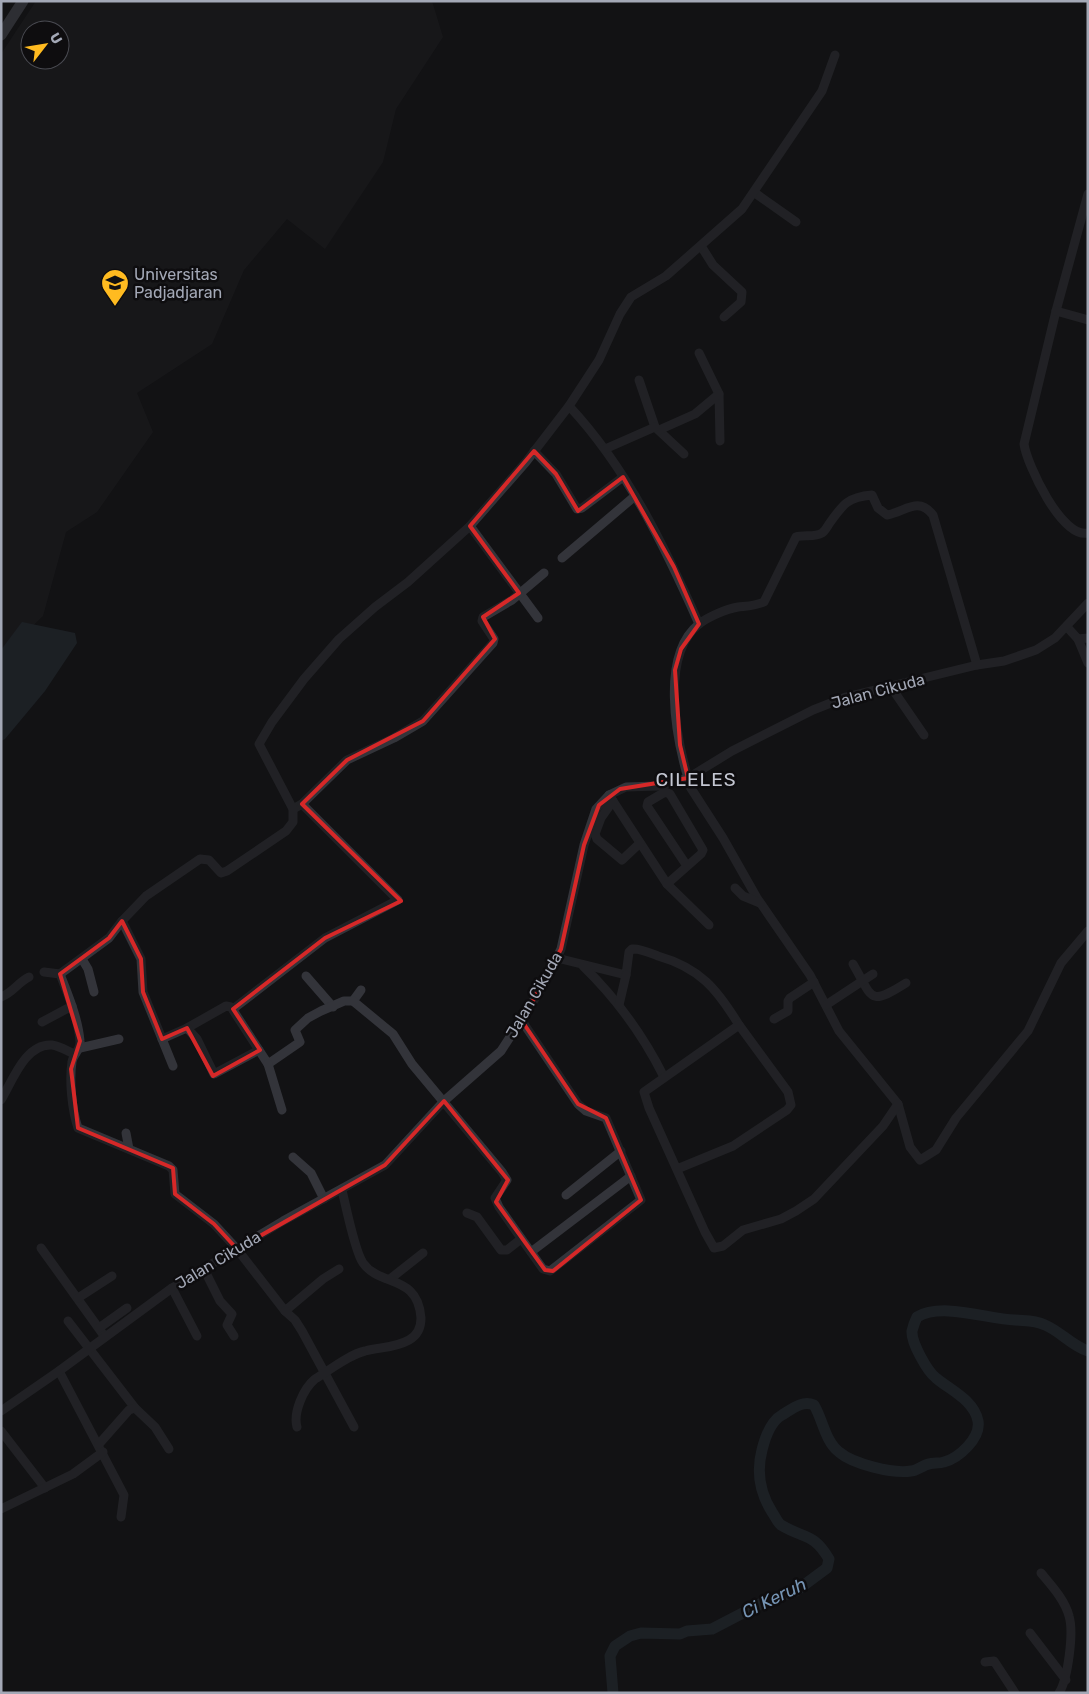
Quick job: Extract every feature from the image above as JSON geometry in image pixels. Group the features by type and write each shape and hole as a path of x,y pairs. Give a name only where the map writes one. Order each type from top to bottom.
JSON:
{"main road":[{"path":"1,35 23,1"}],"street":[{"path":"44,972 60,974 82,960 109,938 146,896 200,859 209,860 221,872 235,867 286,831 293,822 293,809 259,744 272,722 339,639 374,607 408,582 470,526 534,451 569,406 599,360 626,303 637,293 666,276 742,209 755,193 822,91 835,55"},
{"path":"755,193 796,222"},
{"path":"1088,194 1056,311 1024,444 1026,454 1047,496 1062,520 1074,531 1088,533"},
{"path":"701,246 713,265 742,292 741,302 724,317"},
{"path":"1056,311 1088,320"},
{"path":"699,353 719,394 720,441"},
{"path":"639,380 657,428 684,454"},
{"path":"605,449 695,414 719,394"},
{"path":"569,406 605,449 624,477 674,567 699,624"},
{"path":"534,451 556,474 577,509 582,508 624,477"},
{"path":"977,664 933,515 924,508 911,505 887,515 878,508 872,495 860,496 843,504 821,534 796,537 764,602 731,609 699,624 681,648 675,670 674,696 680,745 687,779 760,904 814,982 841,1035 898,1104 910,1147 916,1157 925,1158 936,1150 956,1118 1028,1031 1061,963 1078,940 1088,931"},
{"path":"562,558 635,496"},
{"path":"470,526 538,618"},
{"path":"293,809 302,804 347,760 394,738 423,721 493,643 494,638 482,621 483,617 519,593 544,573"},
{"name":"Jalan Cikuda","path":"1,1410 59,1371 172,1288 390,1162 444,1101 501,1051 522,1021 563,944 584,845 596,810 611,798 626,787 658,786 687,779 732,751 813,710 846,697 977,664 1004,661 1036,650 1050,642 1067,627 1088,603"},
{"path":"1067,627 1078,639 1088,663"},
{"path":"1078,639 1088,638"},
{"path":"891,687 924,735"},
{"path":"667,884 687,866 703,850 670,794 665,792 648,802 647,806 687,866"},
{"path":"611,798 596,828 595,834 597,839 622,860 640,843"},
{"path":"611,798 667,884 709,924"},
{"path":"233,1010 326,938 398,900 302,804"},
{"path":"735,888 743,896 760,904"},
{"path":"122,921 141,959 143,992 173,1066"},
{"path":"619,1005 629,952 632,949 677,961 709,983 721,996 739,1025 788,1092 791,1105 787,1110 733,1146 677,1168"},
{"path":"556,958 626,975"},
{"path":"82,960 88,969 94,992"},
{"path":"853,964 868,993 880,998 906,983"},
{"path":"583,966 608,990 648,1044 664,1077"},
{"path":"60,974 72,1006 77,1051 71,1080 78,1128 169,1166 173,1170 175,1194 214,1224 237,1249 285,1311 296,1320 326,1372 354,1427"},
{"path":"826,1005 873,974"},
{"path":"306,976 333,1007"},
{"path":"1,997 14,991 20,981 29,978"},
{"path":"774,1019 788,1011 788,1001 790,998 814,982"},
{"path":"353,1001 361,990"},
{"path":"268,1064 300,1042 295,1030 301,1023 314,1014 344,1001 353,1001 390,1030 412,1064 506,1178 506,1184 495,1198 496,1202 543,1269 553,1271 638,1204 640,1196 606,1118 586,1111 578,1104 522,1021"},
{"path":"42,1022 72,1006"},
{"path":"162,1039 187,1028 226,1006 231,1007 268,1064 282,1110"},
{"path":"739,1025 664,1077 647,1090 644,1096 711,1244 718,1248 743,1230 781,1219 814,1199 883,1126 898,1104"},
{"path":"187,1028 196,1039 214,1074 260,1050"},
{"path":"1,1100 19,1067 35,1050 42,1046 55,1045 77,1051 119,1039"},
{"path":"126,1133 129,1149"},
{"path":"566,1195 621,1151"},
{"path":"293,1157 311,1174 324,1199"},
{"path":"531,1252 631,1176"},
{"path":"297,1427 295,1415 309,1386 326,1372 364,1351 393,1347 415,1335 420,1328 419,1307 408,1288 368,1268 363,1263 357,1251 342,1190"},
{"path":"467,1213 477,1217 501,1250 507,1250 521,1238"},
{"path":"41,1248 105,1337"},
{"path":"390,1280 423,1253"},
{"path":"204,1269 220,1301 232,1314 228,1325 234,1336"},
{"path":"285,1311 323,1279 339,1270"},
{"path":"78,1298 112,1276"},
{"path":"172,1288 197,1336"},
{"path":"99,1328 127,1308"},
{"path":"68,1321 135,1408 154,1427 169,1449"},
{"path":"59,1371 101,1448 106,1464 124,1495 121,1516"},
{"path":"1,1509 73,1474 101,1448 130,1410 135,1408"},
{"path":"1,1431 45,1488"},
{"path":"1041,1573 1054,1589 1070,1617 1066,1680 1059,1693"},
{"path":"1030,1633 1066,1680"},
{"path":"985,1662 994,1661 1015,1693"}],"highlighted area":[{"path":"534,451 556,474 578,511 623,477 674,567 699,624 681,649 675,670 680,745 688,778 620,789 599,805 584,845 561,949 522,1021 578,1104 606,1118 641,1200 553,1271 545,1270 496,1202 508,1180 444,1101 385,1165 237,1249 214,1224 175,1194 173,1168 78,1128 71,1069 80,1041 60,974 109,938 122,921 141,959 143,992 162,1039 187,1028 213,1076 260,1050 233,1009 325,938 401,901 302,804 347,760 423,721 495,639 483,617 519,593 470,526"}],"shaded area":[{"name":"Universitas Padjadjaran","path":"36,1 432,1 443,37 396,109 383,162 325,249 287,219 244,270 212,344 137,393 153,432 97,512 66,532 43,616 1,656 1,54 20,25 20,70 70,70 70,20 23,20"},
{"path":"22,622 75,633 77,643 45,691 5,739 1,741 1,650"}],"waterway":[{"name":"Ci Keruh","path":"613,1693 610,1656 615,1646 630,1636 641,1633 680,1634 687,1631 712,1629 766,1601 796,1591 827,1568 829,1559 823,1550 813,1540 780,1524 768,1505 762,1490 759,1475 762,1450 772,1426 782,1415 801,1404 814,1405 830,1442 839,1452 863,1464 894,1471 913,1471 931,1463 942,1463 950,1460 962,1452 973,1440 978,1427 976,1414 967,1401 936,1378 924,1363 912,1336 917,1317 927,1313 952,1311 1004,1319 1034,1321 1041,1323 1088,1351"}],"place":[{"name":"Universitas Padjadjaran","path":"115,307"}],"district":[{"name":"CILELES","path":"696,779"}]}
